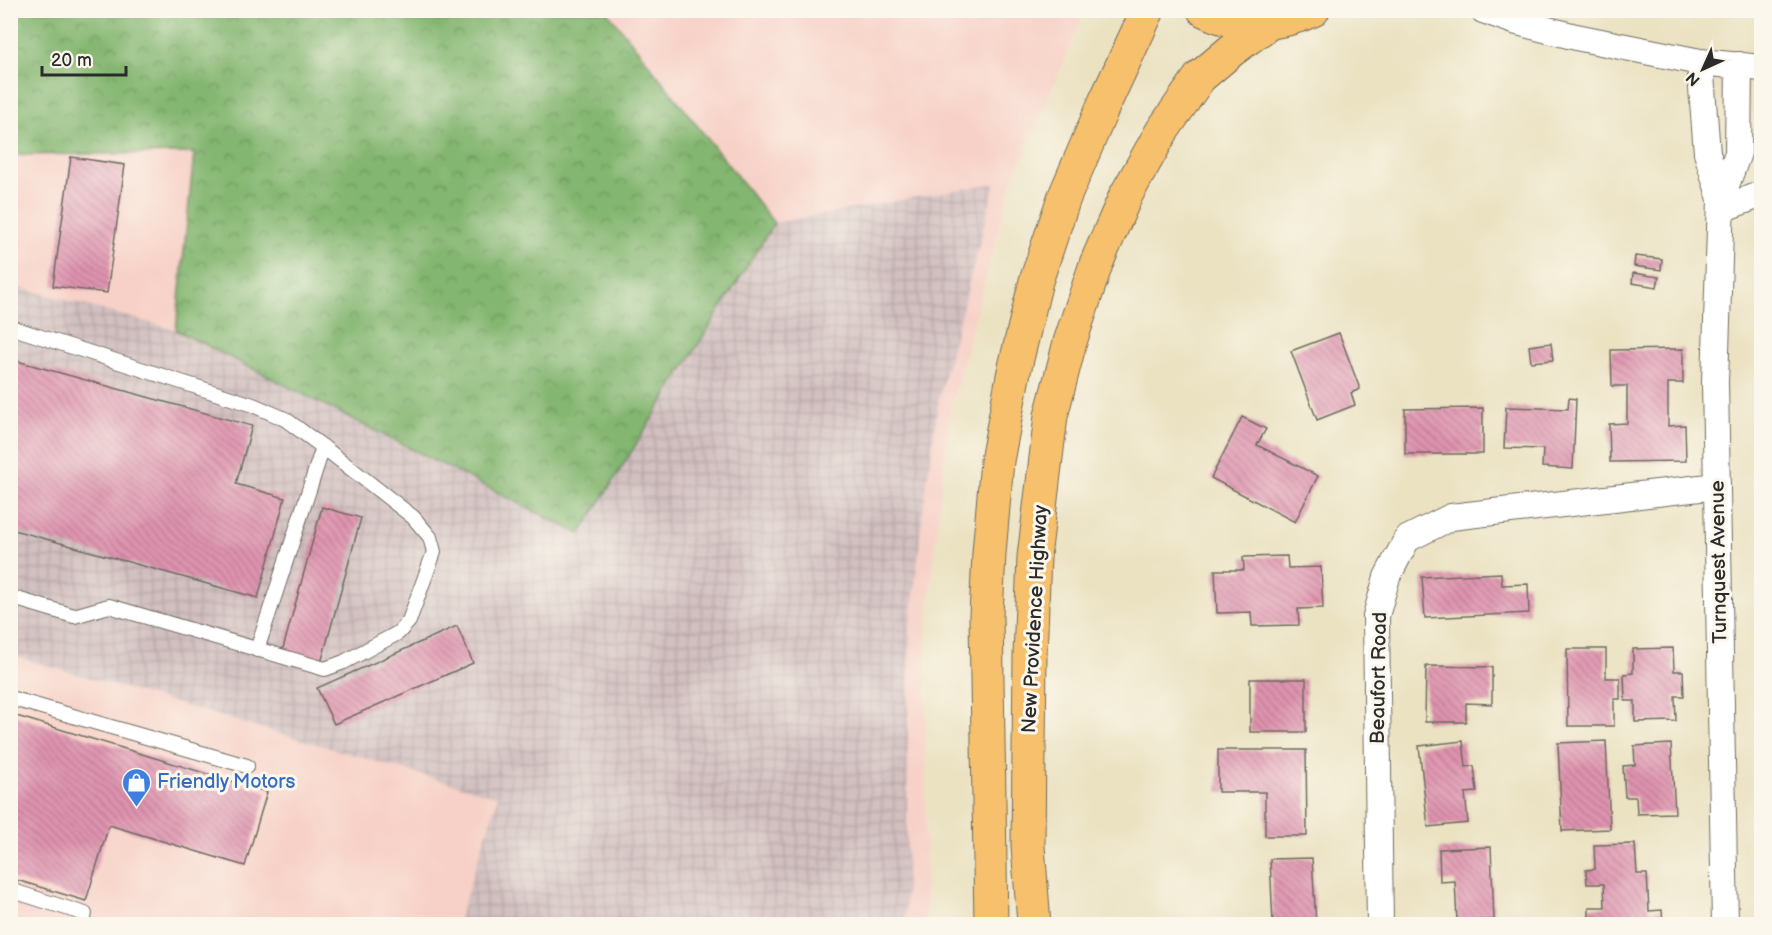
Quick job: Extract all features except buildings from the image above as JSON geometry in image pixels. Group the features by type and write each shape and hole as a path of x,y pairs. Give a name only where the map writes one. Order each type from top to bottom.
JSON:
{"highway":[{"name":"New Providence Highway","path":"991,924 986,616 997,460 1014,371 1036,281 1064,198 1100,112 1148,10"},
{"path":"1204,10 1239,22 1269,23 1285,21 1313,10"},
{"name":"New Providence Highway","path":"1034,924 1028,846 1030,655 1034,557 1051,416 1070,342 1096,264 1126,195 1162,131 1200,77 1269,23"}],"street":[{"path":"1482,10 1517,22 1576,37 1700,62 1750,67 1738,153 1721,204"},
{"path":"1700,62 1707,153 1721,204"},
{"path":"1721,204 1761,194"},
{"name":"Turnquest Avenue","path":"1721,204 1715,382 1725,924"},
{"name":"Beaufort Road","path":"1380,924 1376,616 1387,577 1407,539 1451,517 1717,486"}],"lane":[{"path":"10,327 254,405 285,419 413,518 430,537 434,552 409,621 398,633 344,662 325,669 109,606 74,616 10,597"},
{"path":"257,650 323,447"},
{"path":"10,698 247,766"},
{"path":"10,890 85,914"}],"shaded area":[{"path":"10,11 1085,11 1010,187 950,409 926,630 925,924 11,924"},
{"path":"995,183 939,397 923,510 910,629 905,924 457,924 498,797 11,655 10,285 176,330 580,534 775,223"}],"green space":[{"path":"10,11 607,11 774,223 580,534 176,330 194,153 11,155"}],"place":[{"name":"Friendly Motors","path":"136,808"}]}
